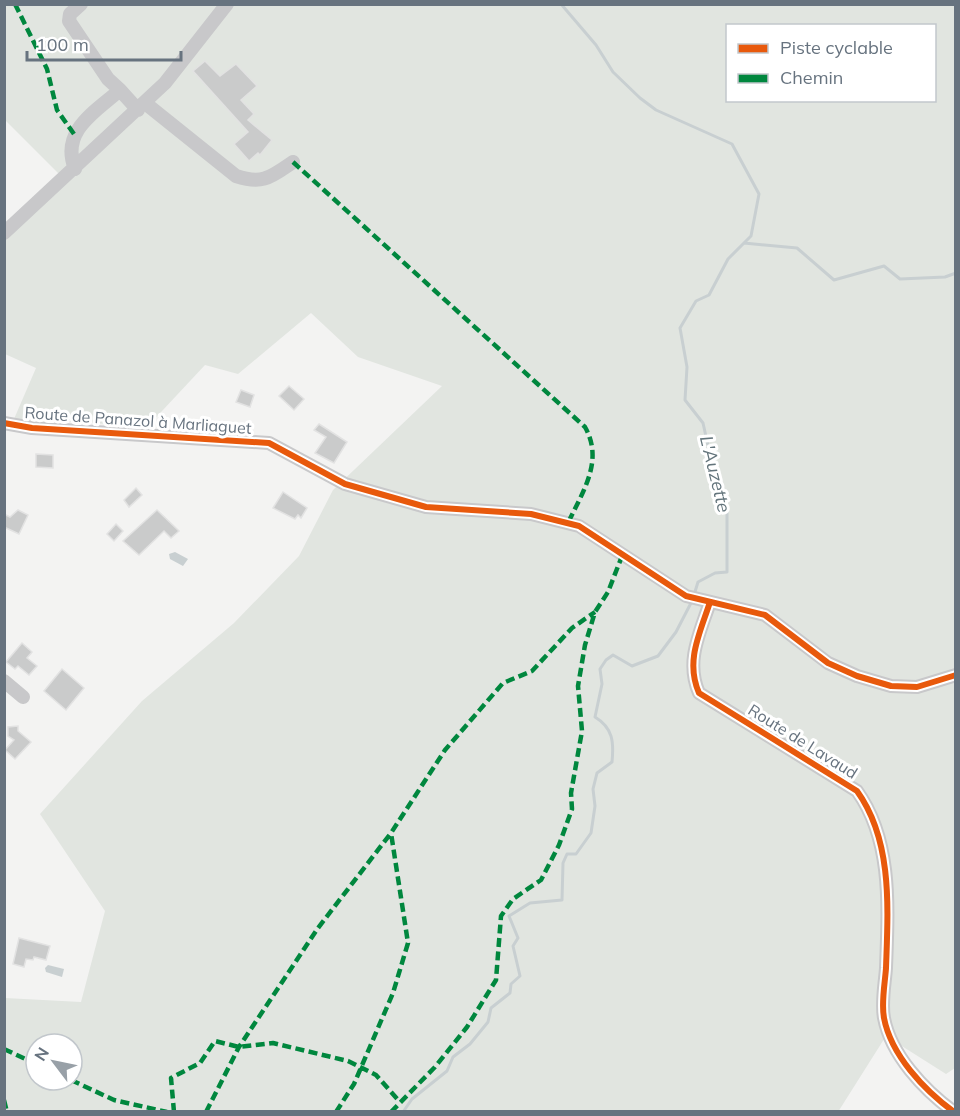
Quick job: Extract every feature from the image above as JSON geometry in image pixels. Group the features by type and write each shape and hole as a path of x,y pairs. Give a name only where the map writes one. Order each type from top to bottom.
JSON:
{"street":[{"path":"81,4 70,14 69,21 108,79 120,90 236,176 254,182 272,177 293,162"},
{"path":"4,233 142,106 178,68 226,4"},
{"path":"75,169 71,155 74,134 120,90"},
{"name":"Route de Panazol à Marliaguet","path":"4,423 32,428 269,443 345,484 426,507 531,513 579,526 686,596 765,615 828,663 857,676 891,686 917,687 956,675"},
{"name":"Route de Lavaud","path":"705,601 692,659 693,679 699,693 857,791 872,811 889,889 884,1017 891,1039 918,1081 954,1112"},
{"path":"4,681 23,697"}],"shaded area":[{"path":"5,5 955,5 955,1068 946,1074 886,1036 838,1112 5,1111 5,998 81,1002 105,911 40,814 142,701 234,623 299,556 333,490 442,386 358,357 311,313 238,374 205,365 148,426 14,419 36,368 5,354 4,226 61,176 5,120"},
{"path":"175,552 188,559 183,566 170,559 169,554"},
{"path":"48,965 64,969 62,977 46,972 45,968"}],"building":[{"path":"205,61 220,76 236,64 257,86 241,100 254,114 248,120 272,140 260,155 258,153 249,161 234,144 248,132 193,71"},
{"path":"289,386 304,399 294,410 279,396"},
{"path":"241,390 254,395 250,407 236,402"},
{"path":"319,424 347,442 334,463 315,453 326,437 314,430"},
{"path":"36,454 53,455 53,468 36,467"},
{"path":"136,488 142,495 129,507 124,500"},
{"path":"283,492 307,508 301,518 298,515 295,519 273,508"},
{"path":"18,510 28,515 19,534 4,527 4,514 10,517"},
{"path":"157,510 179,531 171,538 164,531 139,555 123,541"},
{"path":"116,524 123,531 114,541 107,534"},
{"path":"22,643 32,652 27,658 37,666 29,675 18,666 15,669 6,662"},
{"path":"62,669 84,688 66,710 44,691"},
{"path":"18,726 18,731 31,742 15,759 5,750 14,740 8,736 8,727"},
{"path":"19,938 50,946 46,960 34,957 33,960 26,959 24,967 13,964"}],"waterway":[{"name":"L'Auzette","path":"561,4 596,45 613,72 640,98 656,110 732,144 759,194 751,236 728,259 709,295 696,301 680,328 687,367 685,400 703,423 719,495 727,508 727,572 715,573 698,582 694,595"},
{"path":"744,243 797,248 834,280 884,266 900,279 945,277 956,273"},
{"name":"L'Auzette","path":"403,1112 412,1099 447,1071 453,1057 470,1044 488,1022 491,1008 510,993 511,984 520,976 513,946 518,938 509,916 530,903 562,900 563,863 567,854 576,854 591,833 595,806 593,789 597,773 612,762 611,736 606,726 595,717 602,684 600,669 613,655 632,666 658,656 676,632 692,601"}],"marked path":[{"path":"15,4 47,69 57,110 74,134"},
{"path":"293,162 585,427 590,440 592,464 585,488 568,523"},
{"path":"391,1112 435,1067 467,1027 496,980 501,916 513,899 541,880 559,845 572,809 571,793 582,731 578,686 585,645 595,612 608,592 622,556"},
{"path":"206,1112 239,1047 318,928 391,833 445,750 503,683 532,671 572,628 595,612"},
{"path":"336,1112 354,1084 393,993 408,943 391,833"},
{"path":"174,1112 171,1078 200,1063 215,1041 239,1047 273,1043 348,1061 376,1075 400,1102"},
{"path":"4,1049 24,1058"},
{"path":"84,1086 114,1100 167,1112"},
{"path":"4,1100 7,1112"}],"cycle path":[{"path":"4,423 32,428 269,443 345,484 426,507 531,514 579,526 686,596 765,615 828,663 857,676 891,686 917,687 956,675"},
{"path":"710,602 698,636 694,658 693,670 699,693 857,791 869,811 883,853 886,876 884,1018 894,1045 910,1071 954,1112"}]}
